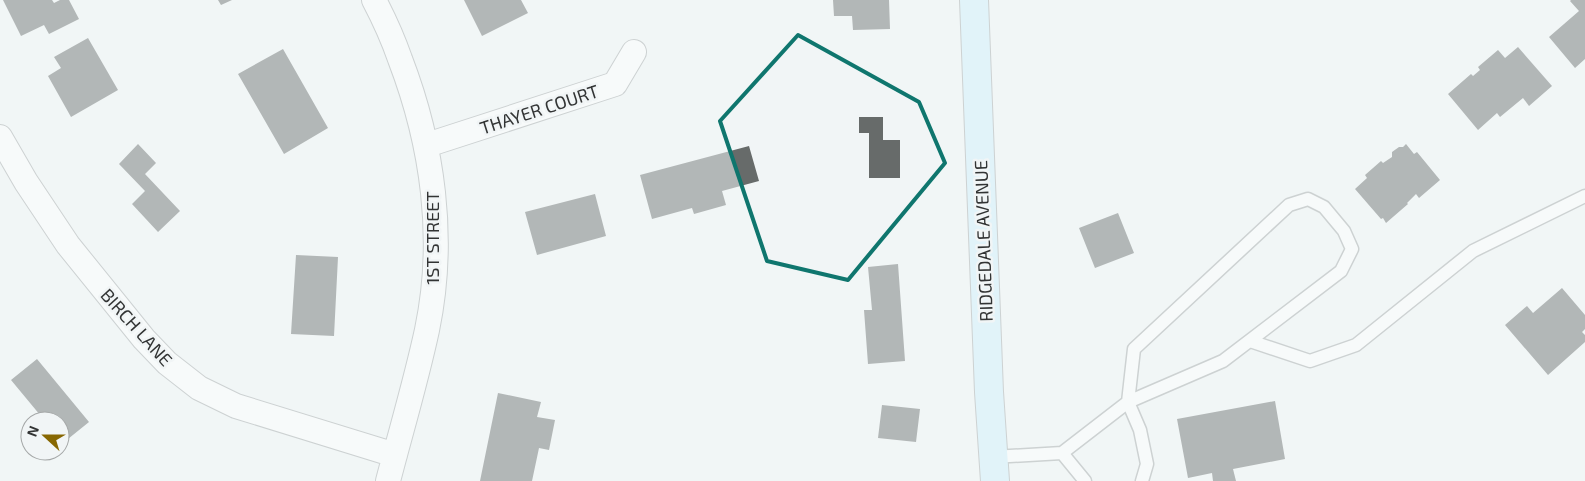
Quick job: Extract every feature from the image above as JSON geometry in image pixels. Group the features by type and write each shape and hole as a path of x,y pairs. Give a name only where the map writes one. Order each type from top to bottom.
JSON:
{"main road":[{"name":"RIDGEDALE AVENUE","path":"974,0 988,392 994,469"}],"street":[{"name":"1ST STREET","path":"374,0 394,43 413,93 427,145 432,172 436,231 434,283 427,330 388,481"},
{"name":"THAYER COURT","path":"427,145 615,84 634,52"},
{"name":"BIRCH LANE","path":"0,137 26,182 68,245 144,339 166,363 199,388 236,406 395,454"}],"lane":[{"path":"1250,341 1310,361 1356,345 1473,251 1585,196"},
{"path":"994,469 1062,453 1128,402 1223,361 1341,271 1352,249 1344,231 1324,207 1308,198 1289,205 1134,349 1128,402 1140,430 1147,464 1142,481"},
{"path":"1062,453 1084,481"}],"highlighted area":[{"path":"798,35 919,102 945,163 848,280 767,261 720,121"}],"building":[{"path":"3,0 52,0 54,3 60,0 69,0 79,19 49,34 44,25 21,36"},
{"path":"218,0 232,0 221,5"},
{"path":"464,0 521,0 528,13 482,36"},
{"path":"833,0 889,0 890,29 853,30 852,16 834,16"},
{"path":"1571,0 1585,0 1585,59 1575,68 1549,37 1579,11"},
{"path":"88,38 118,90 71,117 48,76 61,68 54,57"},
{"path":"1518,47 1552,86 1529,106 1523,98 1500,117 1497,113 1478,130 1448,94 1471,74 1473,76 1480,70 1478,67 1498,50 1505,58"},
{"path":"283,49 328,128 284,154 238,74"},
{"path":"859,117 883,117 883,140 900,140 900,178 869,178 869,133 859,133"},
{"path":"138,144 156,163 145,174 180,211 158,232 132,204 145,191 119,164"},
{"path":"1406,144 1414,154 1417,152 1440,180 1419,198 1416,194 1408,204 1386,223 1355,189 1367,178 1365,175 1381,161 1383,163 1392,157 1392,152"},
{"path":"749,146 759,181 722,191 726,205 694,214 692,208 652,219 640,175"},
{"path":"595,194 606,236 537,255 525,212"},
{"path":"1118,213 1134,253 1095,268 1079,228"},
{"path":"296,255 338,257 334,336 291,334"},
{"path":"898,264 905,361 868,364 864,310 872,310 868,267"},
{"path":"1562,288 1585,315 1585,329 1582,332 1585,335 1585,342 1548,375 1505,325 1527,306 1533,313"},
{"path":"37,359 89,422 70,437 70,411 37,411 11,380"},
{"path":"498,393 541,402 537,417 555,420 549,450 539,448 532,481 480,481"},
{"path":"1275,401 1285,459 1233,469 1236,481 1213,481 1212,473 1188,478 1177,419"},
{"path":"882,405 920,409 916,442 878,438"}]}
